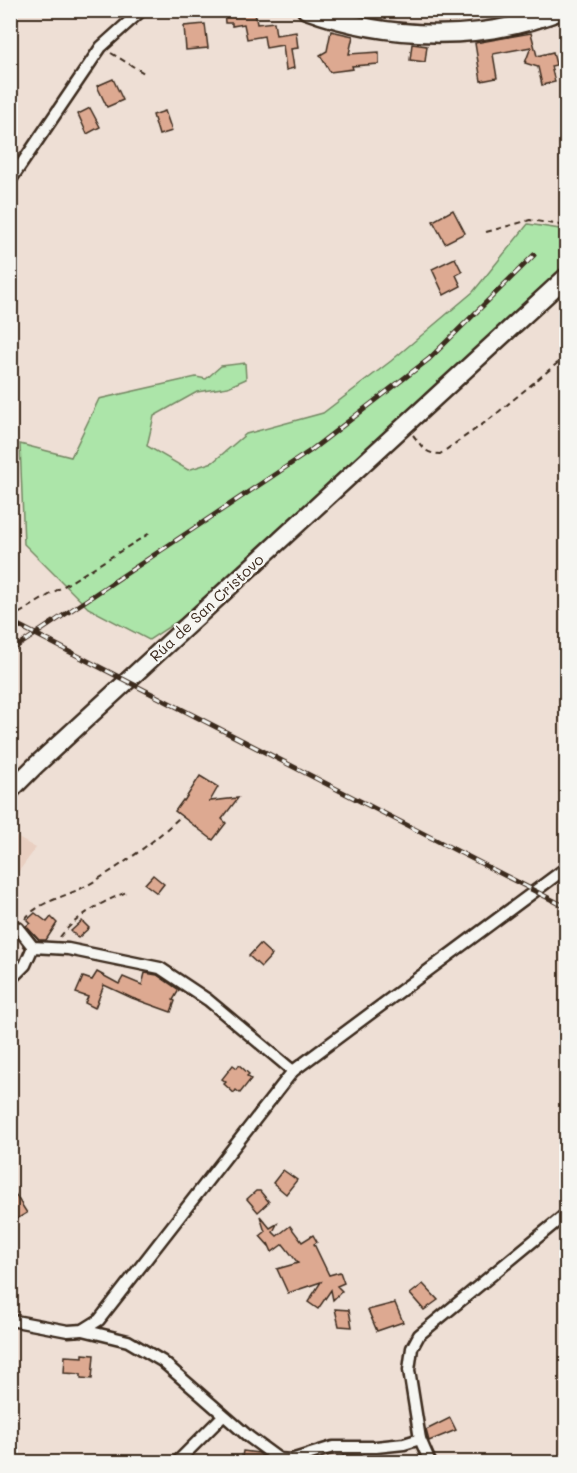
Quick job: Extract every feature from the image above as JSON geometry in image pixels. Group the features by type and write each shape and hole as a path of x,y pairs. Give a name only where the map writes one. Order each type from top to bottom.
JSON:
{"street":[{"path":"10,180 101,47 142,10"},
{"path":"306,10 350,23 439,35 467,33 530,16 563,10"},
{"name":"Rúa de San Cristovo","path":"10,791 567,277"},
{"path":"83,1330 99,1320 293,1071 567,868"},
{"path":"14,926 33,948 55,948 160,968 208,1000 293,1071"},
{"path":"10,980 25,965 33,948"},
{"path":"430,1462 420,1439 409,1370 412,1348 419,1335 567,1215"},
{"path":"10,1320 68,1331 83,1330 128,1341 162,1361 223,1416 279,1461 291,1460 333,1447 376,1447 420,1439"},
{"path":"177,1462 223,1416"}],"path":[{"path":"101,47 144,73"},
{"path":"486,232 530,220 567,226"},
{"path":"405,427 430,454 440,454 490,419 567,356"},
{"path":"10,619 150,533"},
{"path":"14,926 33,910 83,888 121,865 154,842 179,818"},
{"path":"55,948 65,931 89,912 107,900 129,891"},
{"path":"10,1239 13,1234"}],"shaded area":[{"path":"11,834 36,848 11,882"}],"green space":[{"path":"528,224 566,230 566,267 324,488 235,573 184,617 149,640 88,608 24,544 20,444 71,457 99,399 196,377 206,379 221,366 245,363 246,379 228,387 197,392 154,416 147,446 188,470 213,462 246,434 323,413 391,361 473,292"}],"building":[{"path":"224,10 238,10 238,15 255,13 257,24 274,22 276,35 296,32 298,48 291,49 294,68 286,70 283,45 266,48 264,36 247,39 244,24 232,26 232,23 225,23"},
{"path":"205,24 208,48 186,50 184,26"},
{"path":"331,31 353,36 349,54 379,52 379,64 352,66 353,69 330,72 320,55 327,51"},
{"path":"531,33 537,56 553,52 556,65 551,66 555,82 542,85 538,67 525,63 531,47 493,54 497,78 481,81 475,43"},
{"path":"412,44 427,46 425,62 410,60"},
{"path":"113,79 123,100 107,107 97,86"},
{"path":"90,108 100,127 87,134 78,114"},
{"path":"165,111 172,131 159,135 153,115"},
{"path":"453,210 465,233 445,243 433,221"},
{"path":"455,258 462,272 456,275 461,286 444,295 432,269"},
{"path":"200,776 218,787 210,801 238,798 222,819 226,823 213,840 175,811"},
{"path":"153,875 164,884 157,893 145,884"},
{"path":"35,913 47,922 51,917 57,923 46,940 39,940 26,926 30,923 27,920"},
{"path":"82,921 89,928 78,938 71,931"},
{"path":"260,944 272,955 261,967 249,956"},
{"path":"97,972 119,984 123,977 142,985 145,973 157,975 179,990 173,1000 175,1001 171,1012 104,985 95,1008 85,1003 88,997 76,993 83,977 92,980"},
{"path":"233,1065 237,1068 239,1065 251,1079 240,1093 236,1090 234,1093 222,1079"},
{"path":"283,1170 297,1180 286,1194 273,1183"},
{"path":"10,1186 27,1213 15,1220 10,1212"},
{"path":"256,1191 260,1191 269,1202 258,1212 247,1199"},
{"path":"260,1216 270,1228 277,1224 273,1232 277,1236 290,1226 302,1242 313,1235 317,1242 314,1244 329,1275 340,1272 344,1283 337,1286 342,1291 333,1300 331,1290 318,1309 308,1302 321,1282 288,1293 277,1269 298,1263 283,1244 272,1252 268,1243 268,1245 260,1236 265,1232"},
{"path":"423,1284 438,1300 424,1310 410,1294"},
{"path":"395,1303 403,1322 377,1331 368,1310"},
{"path":"335,1309 349,1310 352,1327 339,1326"},
{"path":"83,1354 94,1355 92,1379 81,1378 81,1374 64,1373 65,1356 83,1357"},
{"path":"450,1418 456,1430 429,1441 426,1430"},
{"path":"243,1451 258,1453 271,1462 241,1462"},
{"path":"343,1455 372,1456 372,1462 341,1462"}],"railway":[{"path":"10,651 310,451 429,359 534,255"},
{"path":"10,621 566,907"}]}
